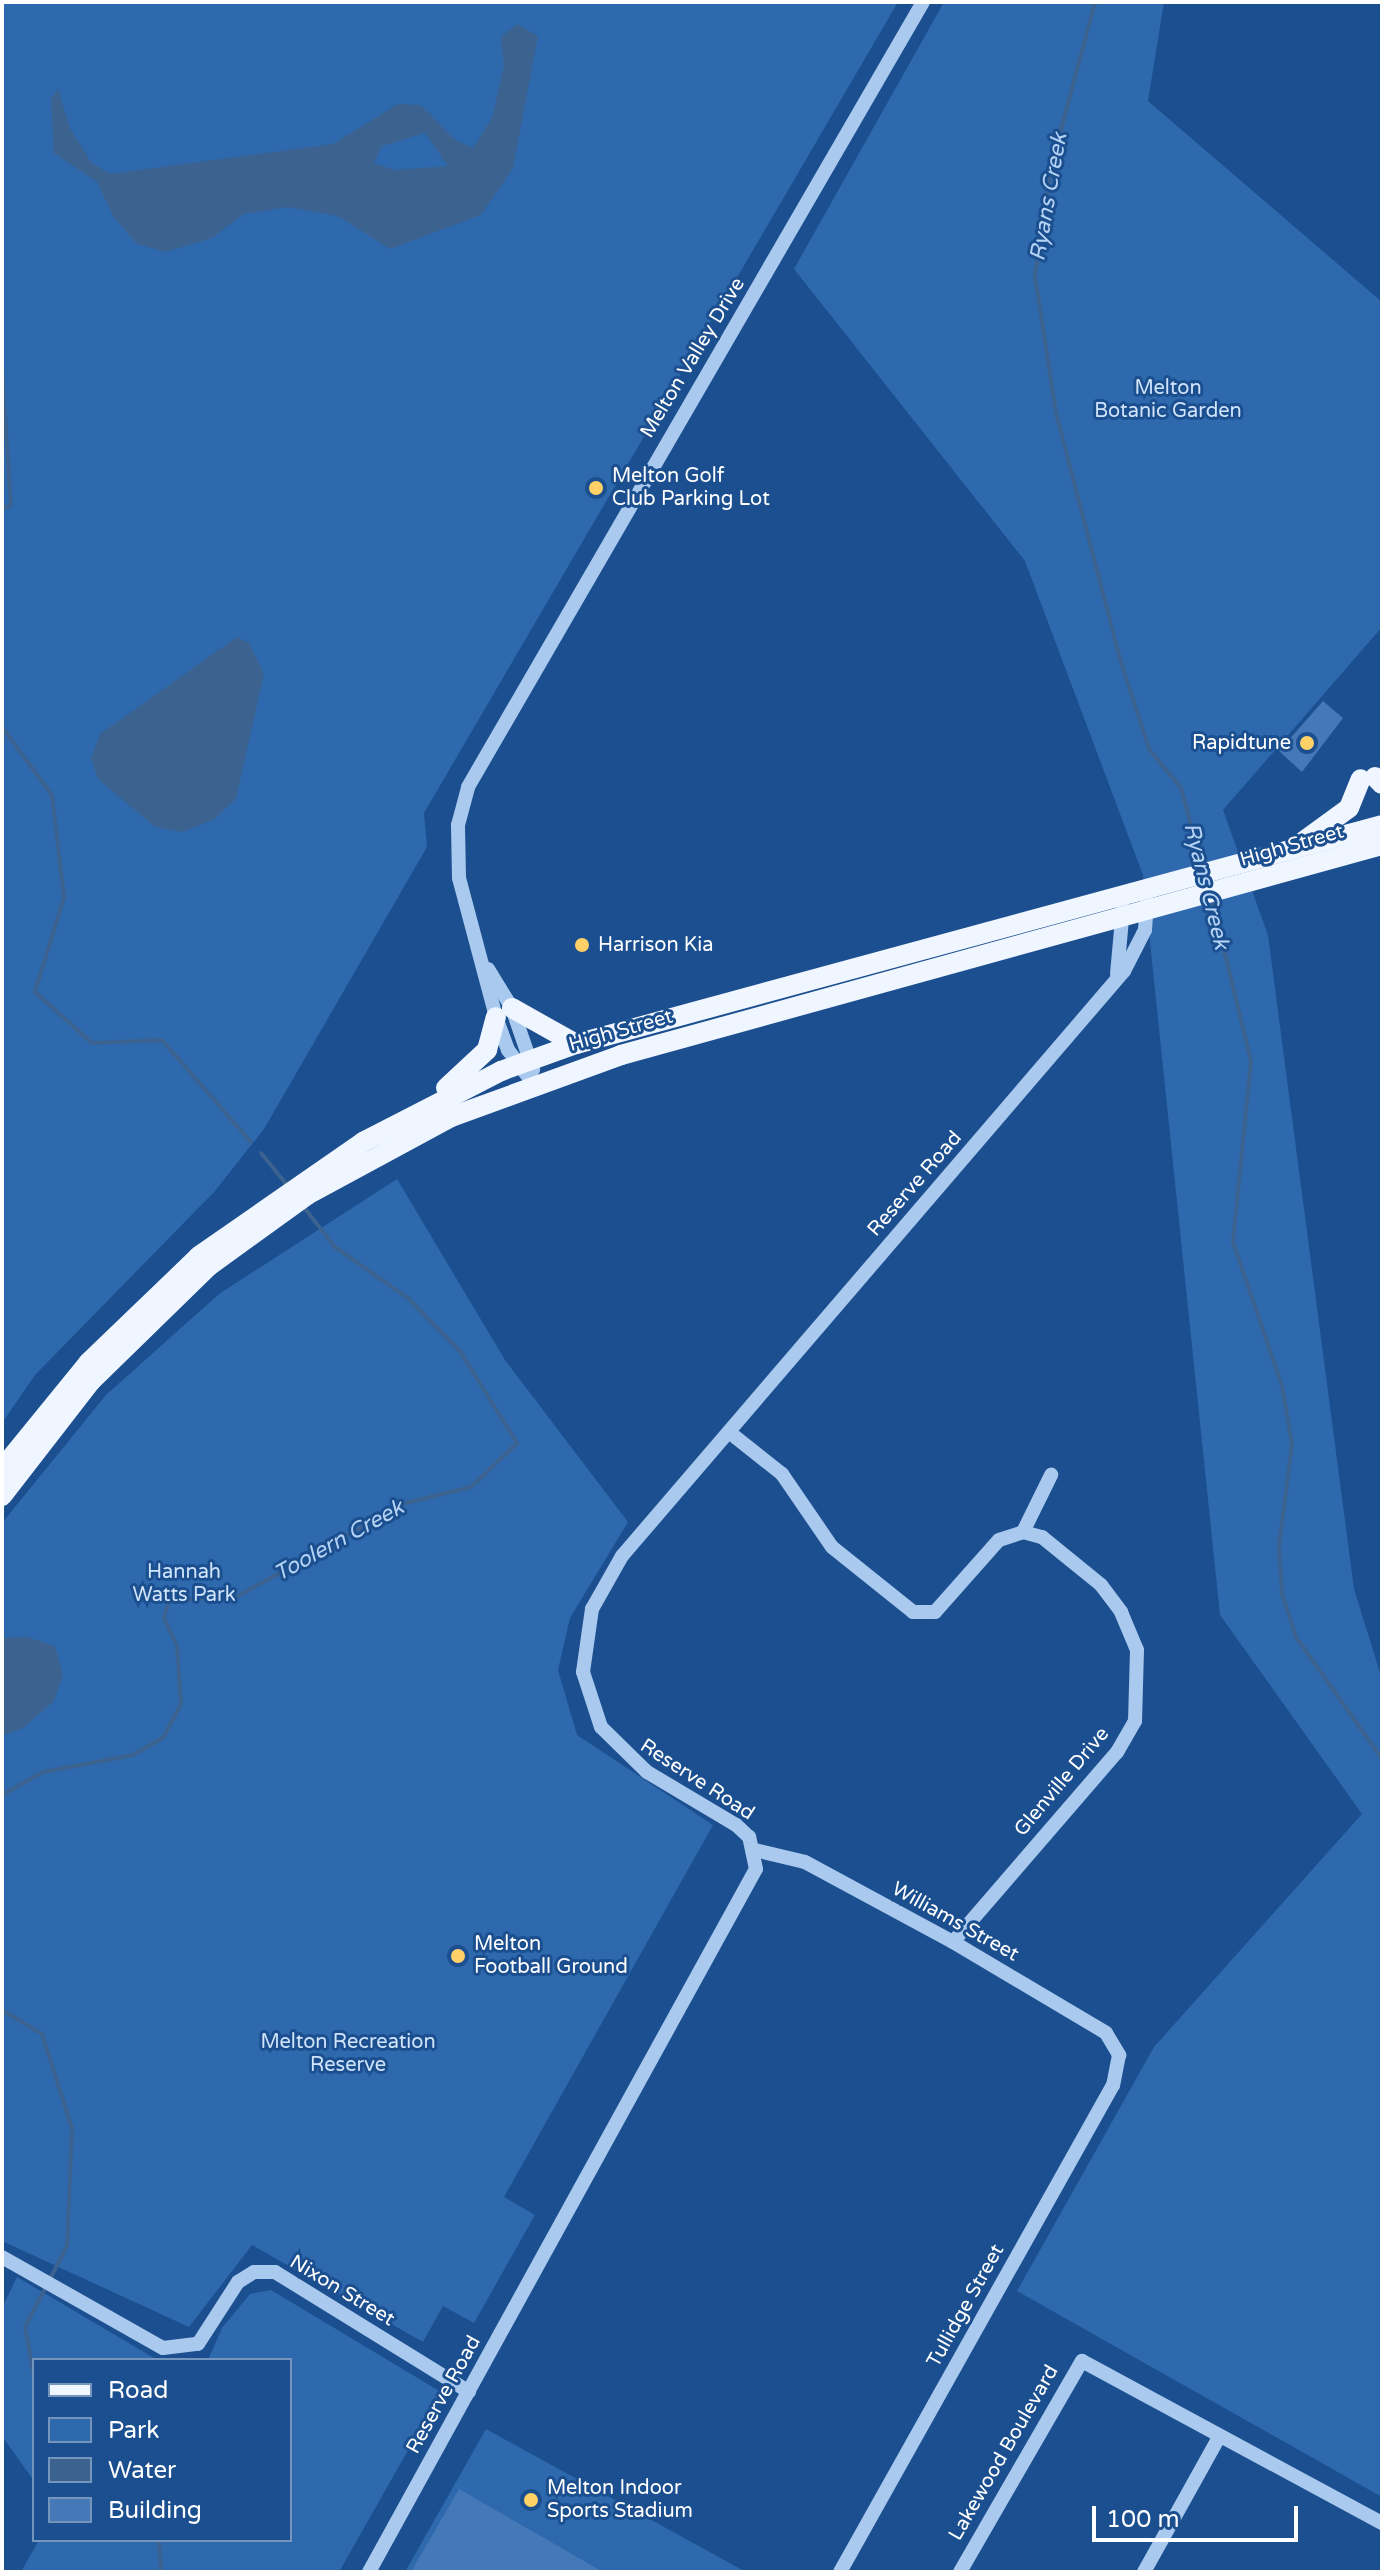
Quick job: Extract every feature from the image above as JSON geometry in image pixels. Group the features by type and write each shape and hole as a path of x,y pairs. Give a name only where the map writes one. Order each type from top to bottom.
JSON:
{"main road":[{"path":"1288,852 1349,808 1373,780"},
{"name":"High Street","path":"303,1189 451,1117 533,1083 1148,914 1204,886 1288,852 1382,825"},
{"name":"High Street","path":"2,1469 140,1309 383,1131 525,1061 576,1044 1122,897 1204,886 1382,845"},
{"path":"383,1131 474,1066 491,1044 504,1012 576,1044"},
{"name":"High Street","path":"2,1496 91,1381 141,1330 273,1209"}],"street":[{"name":"Melton Valley Drive","path":"533,1083 483,962 459,878 457,843 475,769 923,2"},
{"name":"Reserve Road","path":"369,2572 756,1869 755,1850 736,1825 622,1754 601,1727 583,1672 589,1614 603,1587 729,1432 1116,979 1138,946 1148,914 1146,892"},
{"path":"1116,979 1124,919 1122,897"},
{"path":"729,1432 782,1474 832,1547 913,1612 935,1612 999,1540 1023,1532 1051,1475"},
{"name":"Glenville Drive","path":"953,1942 1117,1752 1135,1721 1137,1650 1121,1612 1101,1585 1042,1537 1023,1532"},
{"name":"Williams Street","path":"755,1850 805,1862 953,1942 1106,2033 1119,2055"},
{"name":"Tullidge Street","path":"840,2572 1113,2085 1119,2055"},
{"name":"Nixon Street","path":"2,2257 163,2348 187,2349 198,2344 238,2282 254,2272 275,2272 469,2392"},
{"name":"Lakewood Boulevard","path":"968,2570 1082,2361 1189,2416 1218,2439 1382,2523"},
{"path":"1144,2572 1218,2439"}],"green space":[{"path":"2,2 898,2 424,813 427,847 264,1129 215,1191 35,1375 2,1423"},
{"name":"Melton Botanic Garden","path":"944,2 1164,2 1148,101 1382,302 1382,627 1223,810 1268,935 1354,1589 1382,1679 1382,2497 1017,2291 1154,2047 1362,1814 1220,1615 1143,875 1025,561 794,269"},
{"path":"397,1179 505,1360 628,1522 570,1618 558,1670 577,1735 713,1825 504,2197 535,2215 474,2323 443,2306 423,2342 252,2245 189,2327 2,2241 2,1523 106,1395 219,1294"},
{"path":"17,2277 154,2358 32,2358 32,2478 2,2436 2,2308"},
{"path":"271,2290 441,2392 339,2572 21,2572 38,2542 292,2542 292,2358 209,2358 222,2328 250,2294"},
{"name":"Melton Indoor Sports Stadium","path":"486,2429 746,2572 405,2572"}],"water":[{"path":"517,24 538,36 513,168 481,215 390,249 338,216 288,207 244,214 212,238 166,252 137,244 113,216 97,182 54,153 51,99 58,89 70,128 91,162 110,174 333,144 398,104 421,105 454,139 473,148 492,118 504,66 501,37","holes":["425,133 448,166 394,170 374,163 382,146"]},
{"path":"237,637 249,643 264,674 236,799 213,820 182,832 155,827 98,779 91,758 100,734"},
{"path":"27,1637 55,1646 63,1675 54,1701 23,1728 2,1736 2,1638"}],"building":[{"name":"Rapidtune","path":"1323,701 1343,718 1302,772 1279,751"},
{"name":"Melton Indoor Sports Stadium","path":"459,2489 603,2572 411,2572"}],"waterway":[{"name":"Ryans Creek","path":"1095,2 1051,167 1035,276 1056,413 1120,659 1149,749 1181,788 1203,869"},
{"name":"Toolern Creek","path":"2,371 11,505 2,509"},
{"name":"Toolern Creek","path":"2,727 52,795 64,897 35,992 92,1043 162,1040 251,1142"},
{"name":"Ryans Creek","path":"1212,900 1251,1061 1233,1242 1282,1386 1292,1444 1279,1546 1282,1594 1296,1637 1382,1759"},
{"name":"Toolern Creek","path":"261,1153 287,1185"},
{"name":"Toolern Creek","path":"2,1795 43,1772 133,1755 163,1738 181,1704 177,1646 164,1618 169,1601 238,1596 406,1503 471,1487 517,1443 460,1351 409,1299 335,1247 302,1205"},
{"name":"Toolern Creek","path":"2,2010 42,2034 72,2128 67,2246 25,2327 32,2365"},
{"name":"Toolern Creek","path":"159,2542 161,2572"}],"place":[{"name":"Melton Golf Club Parking Lot","path":"596,488"},
{"name":"Rapidtune","path":"1307,743"},
{"name":"Harrison Kia","path":"582,945"},
{"name":"Melton Football Ground","path":"458,1956"},
{"name":"Melton Indoor Sports Stadium","path":"531,2500"}],"park label":[{"name":"Hannah Watts Park","path":"184,1584"},
{"name":"Melton Recreation Reserve","path":"348,2054"}]}
